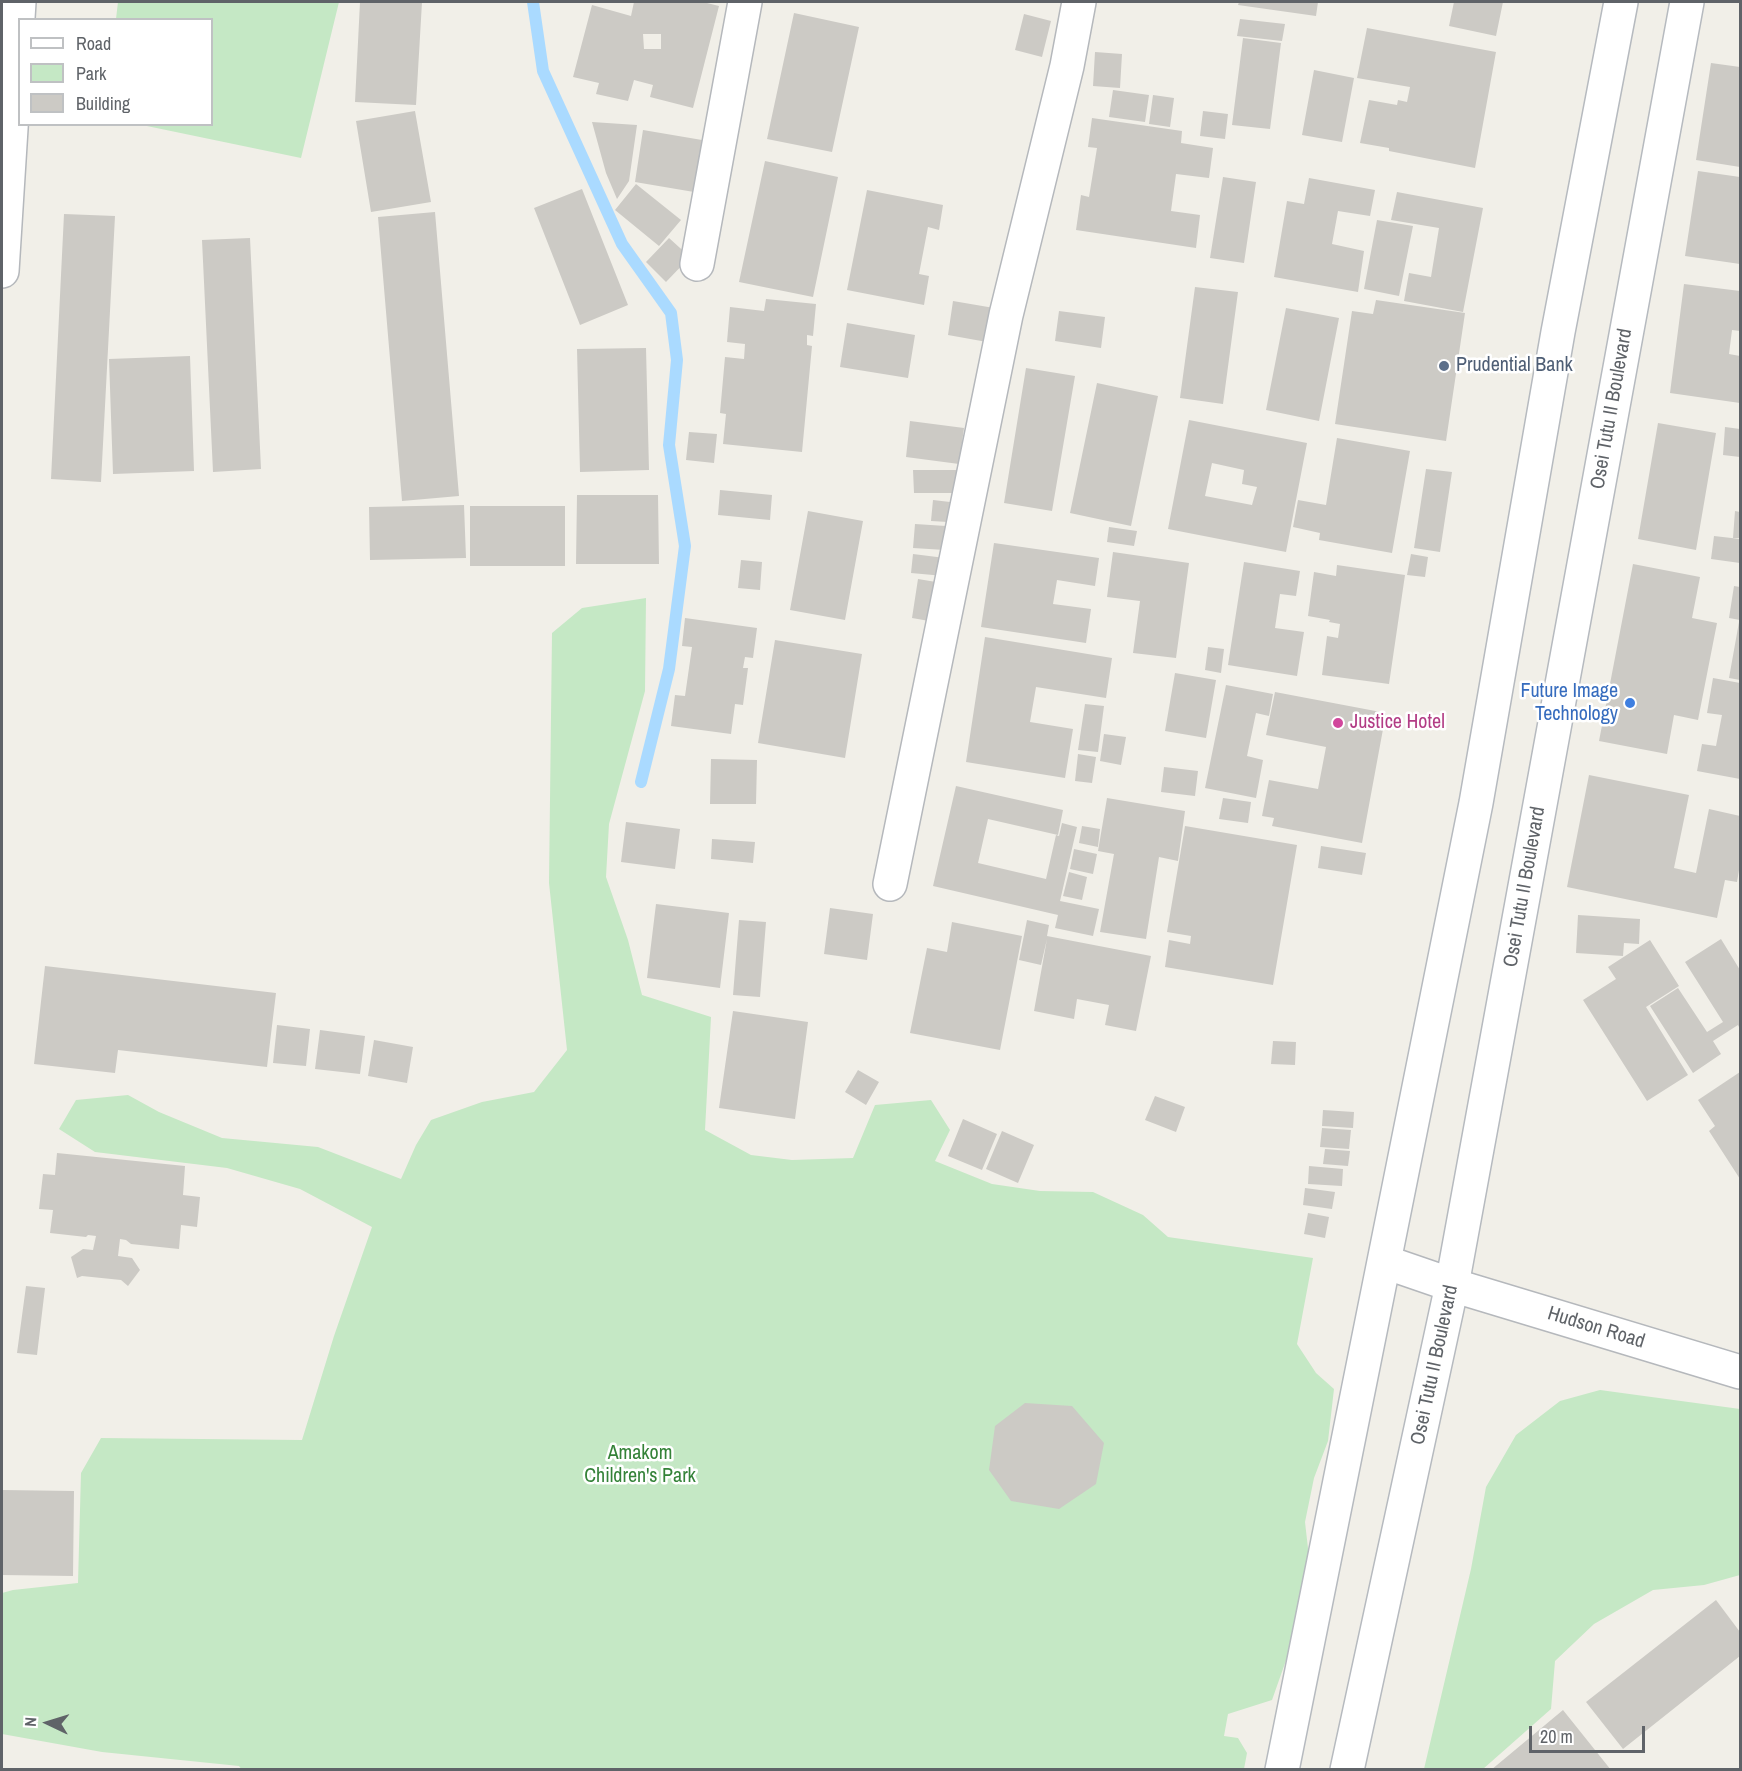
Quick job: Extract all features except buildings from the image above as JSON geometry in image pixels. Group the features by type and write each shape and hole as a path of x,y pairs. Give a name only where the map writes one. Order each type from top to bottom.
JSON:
{"main road":[{"path":"2,271 18,2"},
{"path":"697,264 745,2"},
{"path":"890,884 1006,315 1067,66 1079,2"},
{"path":"1282,1770 1476,803 1558,332 1621,2"},
{"name":"Osei Tutu II Boulevard","path":"1347,1770 1452,1285 1687,2"},
{"name":"Hudson Road","path":"1385,1262 1452,1285 1740,1371"}],"green space":[{"path":"118,2 339,2 301,158 147,126 213,126 213,18 116,18"},
{"name":"Amakom Children's Park","path":"646,598 645,691 609,824 606,877 628,940 642,995 711,1017 705,1130 751,1155 792,1160 853,1158 875,1105 931,1100 950,1130 935,1161 992,1184 1040,1191 1093,1192 1143,1215 1168,1237 1313,1258 1297,1344 1316,1373 1334,1389 1328,1441 1314,1478 1305,1522 1310,1566 1290,1649 1272,1700 1228,1714 1224,1736 1238,1738 1247,1753 1244,1769 242,1770 239,1766 102,1752 2,1734 2,1593 78,1583 81,1473 101,1438 302,1440 334,1336 372,1227 300,1189 227,1168 95,1152 59,1129 76,1100 128,1095 159,1112 222,1138 318,1147 401,1179 416,1145 431,1120 482,1102 534,1092 567,1050 549,883 552,633 582,608"},
{"path":"1600,1390 1740,1409 1740,1575 1704,1585 1653,1590 1594,1624 1555,1661 1551,1709 1483,1769 1424,1769 1471,1569 1486,1487 1516,1435 1560,1401"}],"waterway":[{"path":"533,2 543,71 622,244 671,313 677,360 669,445 685,546 669,669 641,782"}],"place":[{"name":"Prudential Bank","path":"1444,366"},
{"name":"Future Image Technology","path":"1630,703"},
{"name":"Justice Hotel","path":"1338,723"}]}
